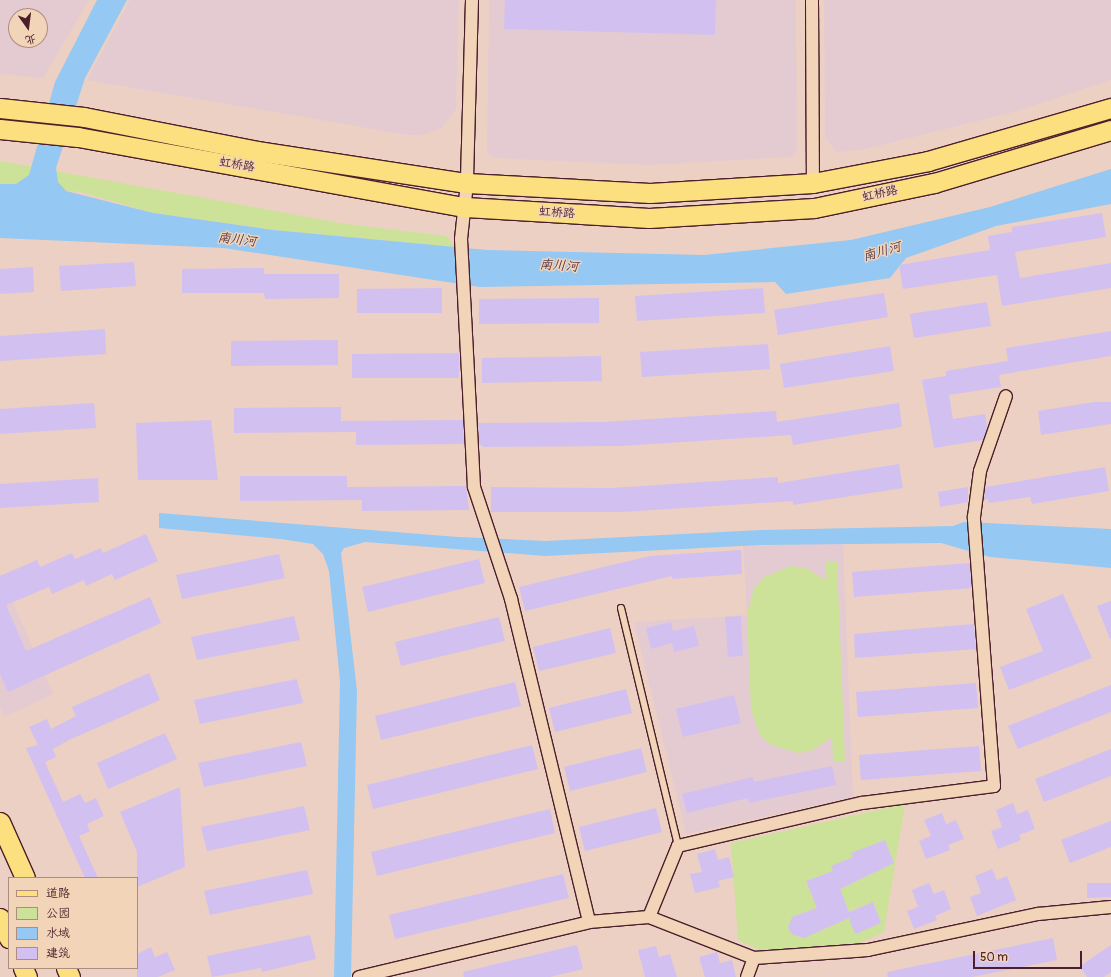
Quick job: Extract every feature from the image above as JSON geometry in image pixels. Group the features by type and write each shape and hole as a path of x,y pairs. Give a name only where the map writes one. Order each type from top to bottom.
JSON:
{"main road":[{"name":"虹桥路","path":"0,108 84,117 257,151 468,183 650,194 813,183 928,162 1111,108"},
{"name":"虹桥路","path":"0,129 78,137 465,207 649,218 814,208 934,183 1111,130"},
{"path":"0,822 25,877"},
{"path":"0,918 8,936"}],"street":[{"path":"472,0 468,183 461,239 462,294 474,488 511,599 589,922"},
{"path":"812,0 813,183"},
{"path":"649,917 678,846 862,803 994,786 974,517 980,471 1006,396"},
{"path":"361,976 589,922 649,917 754,958 868,950 1038,914 1111,907"},
{"path":"747,977 754,958"}],"lane":[{"path":"621,608 678,846"}],"shaded area":[{"path":"0,0 89,0 43,78 0,74"},
{"path":"130,0 459,0 456,109 442,128 423,135 408,135 87,80"},
{"path":"489,0 796,0 797,151 791,157 648,165 493,158 487,152"},
{"path":"824,0 1111,0 1111,80 1014,112 862,150 836,152 825,137"},
{"path":"843,543 853,797 686,834 634,622 747,615 743,546"},
{"path":"0,573 53,694 4,717 0,707"}],"green space":[{"path":"0,161 346,224 447,236 455,247 273,230 153,213 81,192 0,184"},
{"path":"825,562 837,562 845,761 833,762 832,737 813,750 799,753 771,745 760,735 751,710 747,614 754,588 764,577 791,566 806,568 825,580"},
{"path":"905,804 884,932 859,943 762,951 738,940 731,843","holes":["885,840 894,863 840,889 843,897 836,900 844,920 804,938 793,935 788,928 792,917 817,908 806,881 833,871 853,857 852,853","873,902 881,923 855,933 847,912"]}],"water":[{"name":"南川河","path":"97,0 127,0 85,78 56,168 58,182 66,191 153,213 273,230 487,250 704,255 851,240 990,207 1111,169 1111,204 996,226 906,258 890,278 786,294 775,282 480,287 224,248 0,238 0,184 16,184 29,175 55,82"},
{"path":"159,513 458,537 546,541 761,530 953,526 964,522 1111,529 1111,568 990,557 941,543 760,545 545,556 365,542 344,548 341,553 357,691 351,977 334,977 340,681 329,571 323,554 313,544 281,539 159,528"}],"building":[{"path":"505,0 716,0 715,35 504,29"},
{"path":"1102,213 1106,237 1015,252 1020,278 1111,263 1111,288 1002,306 997,275 903,289 899,265 990,250 988,236 1012,232 1012,227"},
{"path":"134,262 136,286 61,291 59,266"},
{"path":"33,267 34,292 0,294 0,269"},
{"path":"264,268 264,274 339,274 339,298 265,299 264,293 182,293 182,269"},
{"path":"442,288 442,313 357,313 357,289"},
{"path":"763,288 765,313 637,321 635,296"},
{"path":"884,293 888,317 778,335 774,310"},
{"path":"599,298 599,323 479,324 479,299"},
{"path":"987,302 991,326 914,338 910,314"},
{"path":"105,329 106,354 0,361 0,336"},
{"path":"1111,331 1111,356 999,375 1001,387 949,395 953,419 985,414 987,427 983,440 934,448 922,380 946,376 946,371 1008,361 1006,348"},
{"path":"338,340 338,365 231,366 231,341"},
{"path":"768,344 770,369 642,377 640,352"},
{"path":"890,346 894,371 784,388 780,364"},
{"path":"459,353 459,378 352,378 352,354"},
{"path":"601,356 602,381 482,383 482,358"},
{"path":"1094,402 1111,402 1111,424 1041,435 1038,411"},
{"path":"94,403 96,428 0,434 0,409"},
{"path":"899,403 902,427 793,445 791,435 621,446 484,447 479,444 478,423 604,422 776,411 777,422"},
{"path":"341,407 341,421 463,420 464,444 356,445 356,432 234,433 234,408"},
{"path":"211,420 218,480 138,480 136,423"},
{"path":"899,464 903,488 793,505 793,501 622,512 491,512 491,487 611,488 778,477 778,483"},
{"path":"1105,467 1109,491 1032,504 1030,497 989,503 988,499 984,500 985,487"},
{"path":"240,476 347,476 347,487 466,486 469,510 362,511 362,500 240,501"},
{"path":"98,478 99,502 0,508 0,484"},
{"path":"968,487 968,502 940,507 938,492"},
{"path":"146,534 158,561 115,580 112,574 86,586 84,580 52,594 49,587 6,605 26,651 150,597 161,623 8,692 0,674 0,576 37,560 40,567 72,553 75,559 101,548 103,553"},
{"path":"741,550 742,574 672,579 672,576 525,611 519,587 650,556"},
{"path":"279,554 285,578 182,599 176,575"},
{"path":"479,559 485,583 368,612 362,587"},
{"path":"970,563 972,588 854,597 852,572"},
{"path":"1063,594 1092,658 1009,690 1000,667 1043,651 1026,609"},
{"path":"1111,601 1111,639 1110,639 1097,606"},
{"path":"294,616 300,640 197,660 191,637"},
{"path":"741,616 743,656 728,657 725,617"},
{"path":"499,617 505,641 401,666 395,642"},
{"path":"671,622 673,631 694,626 699,646 674,652 672,643 651,649 646,628"},
{"path":"974,624 976,649 855,658 854,634"},
{"path":"610,628 616,653 539,671 533,647"},
{"path":"149,673 160,700 69,740 53,749 56,757 45,762 63,802 80,794 85,803 96,798 104,816 87,824 90,831 79,836 98,877 85,877 26,748 38,745 29,727 47,719 51,729 76,716 72,707"},
{"path":"297,679 303,703 200,724 194,700"},
{"path":"515,682 521,706 381,740 375,716"},
{"path":"976,683 978,708 858,717 856,692"},
{"path":"1111,685 1111,712 1018,749 1008,726"},
{"path":"626,689 632,713 555,732 549,708"},
{"path":"734,695 741,723 683,737 676,709"},
{"path":"165,733 177,759 108,789 97,763"},
{"path":"301,742 307,766 204,787 198,763"},
{"path":"532,745 538,769 373,809 367,785"},
{"path":"979,746 981,771 861,780 859,755"},
{"path":"641,748 647,772 570,791 564,767"},
{"path":"1111,749 1111,776 1044,802 1035,779"},
{"path":"832,766 836,785 749,803 748,798 687,813 682,794 753,777 754,782"},
{"path":"180,787 185,867 138,887 137,852 120,812"},
{"path":"1013,803 1017,814 1028,810 1035,829 1019,835 1021,840 998,849 991,831 1002,827 996,810"},
{"path":"304,806 310,830 207,851 201,827"},
{"path":"656,808 662,832 585,851 579,827"},
{"path":"550,809 555,833 377,876 371,852"},
{"path":"942,813 946,824 956,820 964,839 948,845 950,850 926,859 919,841 931,836 924,820"},
{"path":"1111,821 1111,847 1070,863 1061,840"},
{"path":"885,840 894,863 840,889 849,912 873,902 881,923 855,934 849,918 804,938 793,935 788,928 792,917 817,908 806,881 833,871 831,866 853,857 851,853"},
{"path":"715,849 718,860 729,857 734,877 718,881 720,887 695,893 690,874 702,872 697,854"},
{"path":"992,869 997,880 1007,876 1016,900 977,916 970,897 981,893 975,876"},
{"path":"307,870 313,894 210,915 204,891"},
{"path":"563,874 569,898 395,939 389,915"},
{"path":"929,883 934,894 944,890 951,909 935,916 937,920 914,929 907,911 918,907 912,890"},
{"path":"1087,883 1111,883 1111,897 1087,898"},
{"path":"310,935 316,959 262,972 261,968 212,977 207,956"},
{"path":"1053,938 1057,960 972,977 888,977 887,972"},
{"path":"577,945 583,969 550,977 464,977 463,972"},
{"path":"1111,945 1111,972 1104,977 1087,977 1080,966"},
{"path":"656,946 659,957 670,954 677,977 645,977 638,950"},
{"path":"151,947 155,957 167,952 175,970 158,977 137,977 138,954"},
{"path":"717,952 720,963 732,960 736,977 705,977 699,957"}]}
